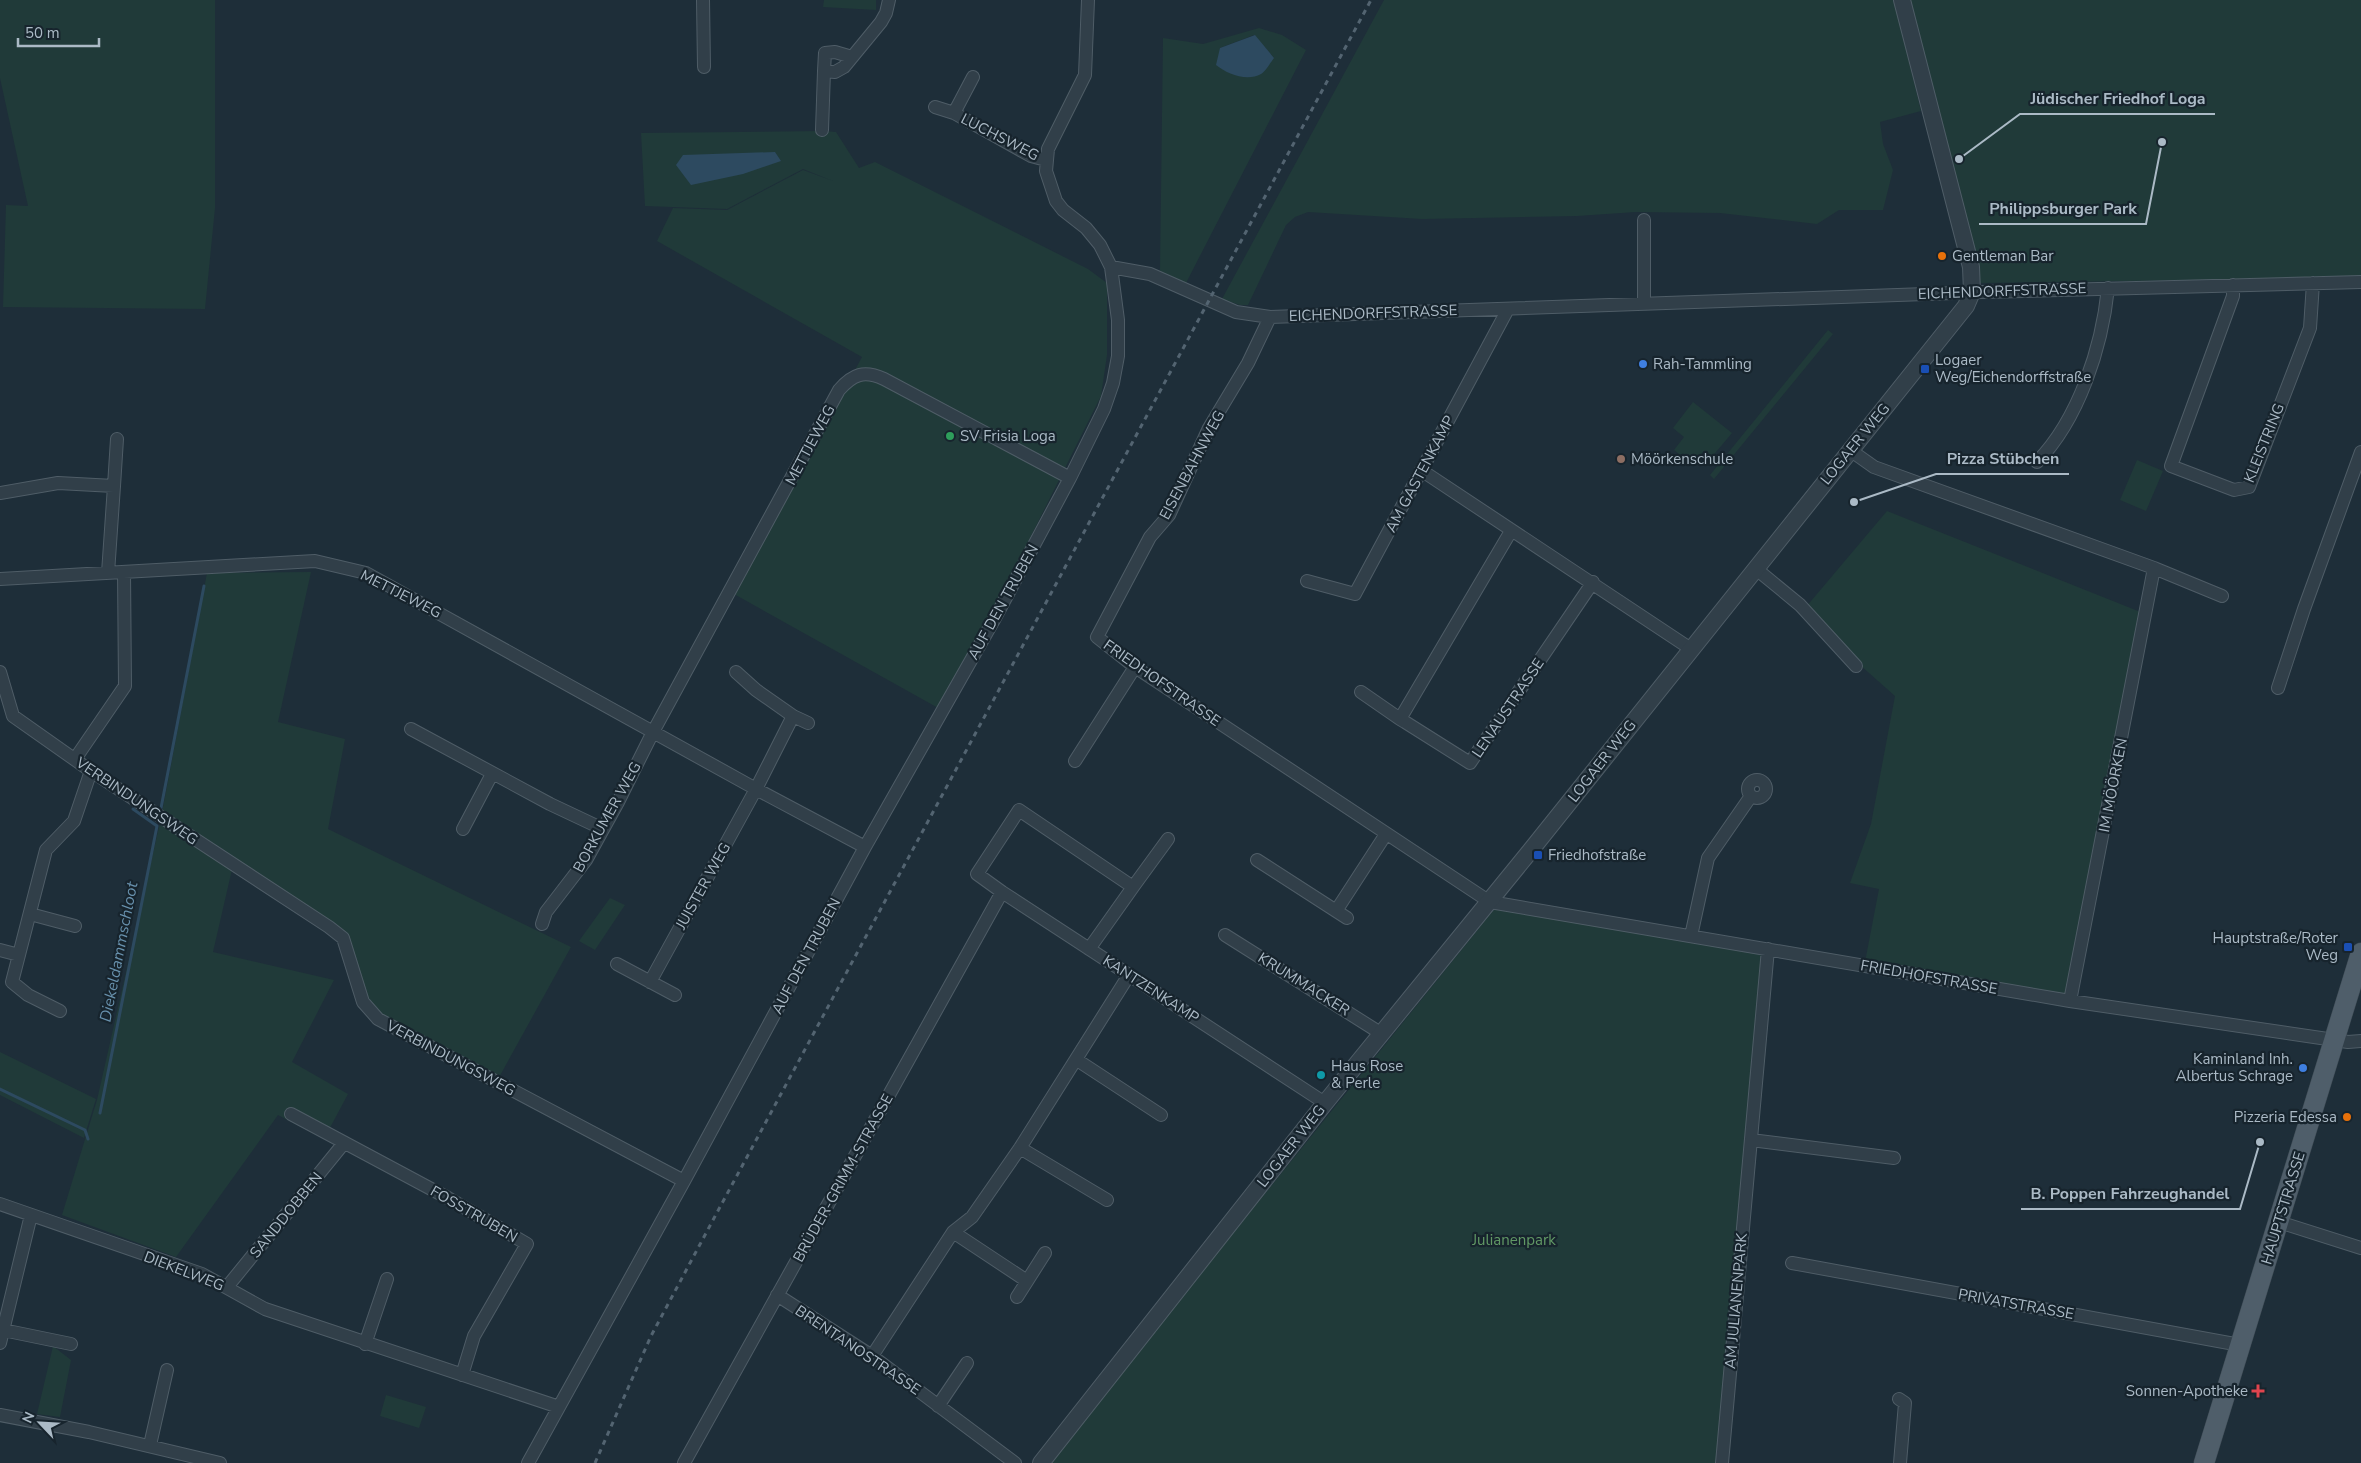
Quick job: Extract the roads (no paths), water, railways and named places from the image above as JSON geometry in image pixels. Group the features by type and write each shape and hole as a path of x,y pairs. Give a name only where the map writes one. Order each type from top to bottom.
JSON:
{"main road":[{"name":"HAUPTSTRASSE","path":"2204,1463 2361,953"}],"street":[{"path":"703,0 704,67"},
{"path":"824,70 835,72 844,67 881,22 886,13 889,0"},
{"name":"AUF DEN TRUBEN","path":"684,1182 865,847 994,618 1070,478 1104,409 1116,369 1118,320 1111,268 1100,244 1086,228 1063,210 1056,201 1046,171 1048,149 1085,75 1088,0"},
{"path":"1902,0 1971,267 1972,292"},
{"path":"822,130 825,53 835,52 852,57"},
{"name":"LUCHSWEG","path":"954,113 973,77"},
{"name":"LUCHSWEG","path":"935,107 954,113 1031,156 1046,160"},
{"path":"1644,220 1644,304"},
{"name":"EICHENDORFFSTRASSE","path":"1111,268 1150,274 1236,312 1270,317 1972,292 2361,282"},
{"name":"KLEISTRING","path":"2233,285 2233,296 2171,466 2234,490 2249,487 2291,375 2304,346 2310,328 2313,283"},
{"path":"2037,462 2052,447 2071,412 2095,358 2105,319 2108,288"},
{"name":"LOGAER WEG","path":"1042,1463 1325,1103 1490,902 1755,568 1955,321 1972,292"},
{"name":"AM GASTENKAMP","path":"1307,581 1355,594 1508,309"},
{"name":"EISENBAHNWEG","path":"1097,637 1150,537 1168,514 1209,428 1248,362 1270,317"},
{"name":"METTJEWEG","path":"653,732 839,390 849,379 861,373 872,374 884,379 1070,478"},
{"path":"108,573 117,439"},
{"path":"1850,450 1874,467 2154,568 2222,596"},
{"path":"2278,688 2304,609 2361,452"},
{"path":"1421,470 1593,582 1691,649"},
{"path":"0,493 58,483 114,486"},
{"path":"1400,719 1467,601 1511,530"},
{"name":"METTJEWEG","path":"0,579 315,561 366,573 756,789 865,847"},
{"path":"1755,568 1800,605 1856,666"},
{"name":"IM MÖÖRKEN","path":"2070,1001 2154,568"},
{"path":"75,759 125,686 124,572"},
{"name":"LENAUSTRASSE","path":"1361,692 1470,763 1593,582"},
{"name":"FRIEDHOFSTRASSE","path":"1097,637 1135,667 1490,902 2070,1001 2334,1039 2361,1041"},
{"path":"1075,761 1135,667"},
{"name":"VERBINDUNGSWEG","path":"0,672 13,716 91,771 343,938 363,1002 378,1019 684,1182"},
{"path":"736,672 756,690 793,716 808,723"},
{"name":"JUISTER WEG","path":"650,982 756,789 793,716"},
{"path":"411,729 492,774 603,829"},
{"name":"BORKUMER WEG","path":"542,924 546,912 586,860 653,732"},
{"path":"60,1011 28,995 12,982 46,850 74,821 91,771"},
{"path":"463,829 492,774"},
{"path":"1691,936 1708,858 1751,796"},
{"name":"KANTZENKAMP","path":"1133,887 1019,810 977,874 1325,1103"},
{"path":"1257,860 1341,914 1386,834"},
{"path":"1089,949 1168,839"},
{"name":"BRÜDER-GRIMM-STRASSE","path":"684,1463 1002,892"},
{"path":"30,914 75,926"},
{"name":"KRUMMACKER","path":"1226,935 1382,1034"},
{"name":"AM JULIANENPARK","path":"1722,1463 1768,949"},
{"path":"0,950 19,955"},
{"path":"617,964 675,996"},
{"path":"872,1356 953,1232 972,1217 1020,1148 1129,975"},
{"path":"1077,1060 1161,1115"},
{"name":"FOSSTRUBEN","path":"291,1114 448,1198 526,1244 474,1336 462,1375"},
{"path":"1751,1140 1894,1158"},
{"name":"SANDDOBBEN","path":"228,1287 344,1143"},
{"path":"1020,1148 1107,1200"},
{"path":"528,1463 684,1182"},
{"name":"DIEKELWEG","path":"0,1204 202,1274 265,1309 365,1344 559,1407"},
{"path":"0,1343 32,1215"},
{"path":"2279,1222 2361,1248"},
{"path":"953,1232 1027,1281"},
{"path":"1017,1296 1044,1253"},
{"name":"PRIVATSTRASSE","path":"1792,1263 2240,1345"},
{"path":"365,1344 387,1279"},
{"name":"BRENTANOSTRASSE","path":"777,1295 872,1356 1015,1463"},
{"path":"3,1330 71,1344"},
{"path":"938,1406 967,1363"},
{"path":"150,1445 167,1370"},
{"path":"1898,1398 1905,1402 1900,1463"},
{"path":"0,1415 150,1445 220,1463"}],"water":[{"path":"1255,35 1274,58 1263,73 1250,77 1237,76 1216,65 1220,48"},
{"path":"775,152 781,161 743,174 691,185 676,165 683,155"}],"waterway":[{"path":"161,808 204,586"},
{"name":"Diekeldammschloot","path":"100,1113 157,826 133,809"},
{"name":"Diekeldammschloot","path":"0,1089 85,1130 88,1139"}],"railway":[{"path":"595,1463 651,1336 1371,0"}],"place":[{"name":"Philippsburger Park","path":"2162,142"},
{"name":"Jüdischer Friedhof Loga","path":"1959,159"},
{"name":"Gentleman Bar","path":"1942,256"},
{"name":"Rah-Tammling","path":"1643,364"},
{"name":"Logaer Weg/Eichendorffstraße","path":"1925,369"},
{"name":"SV Frisia Loga","path":"950,436"},
{"name":"Möörkenschule","path":"1621,459"},
{"name":"Pizza Stübchen","path":"1854,502"},
{"name":"Friedhofstraße","path":"1538,855"},
{"name":"Hauptstraße/Roter Weg","path":"2348,947"},
{"name":"Kaminland Inh. Albertus Schrage","path":"2303,1068"},
{"name":"Haus Rose & Perle","path":"1321,1075"},
{"name":"Pizzeria Edessa","path":"2347,1117"},
{"name":"B. Poppen Fahrzeughandel","path":"2260,1142"},
{"name":"Sonnen-Apotheke","path":"2258,1391"}],"park label":[{"name":"Julianenpark","path":"1514,1240"}]}
